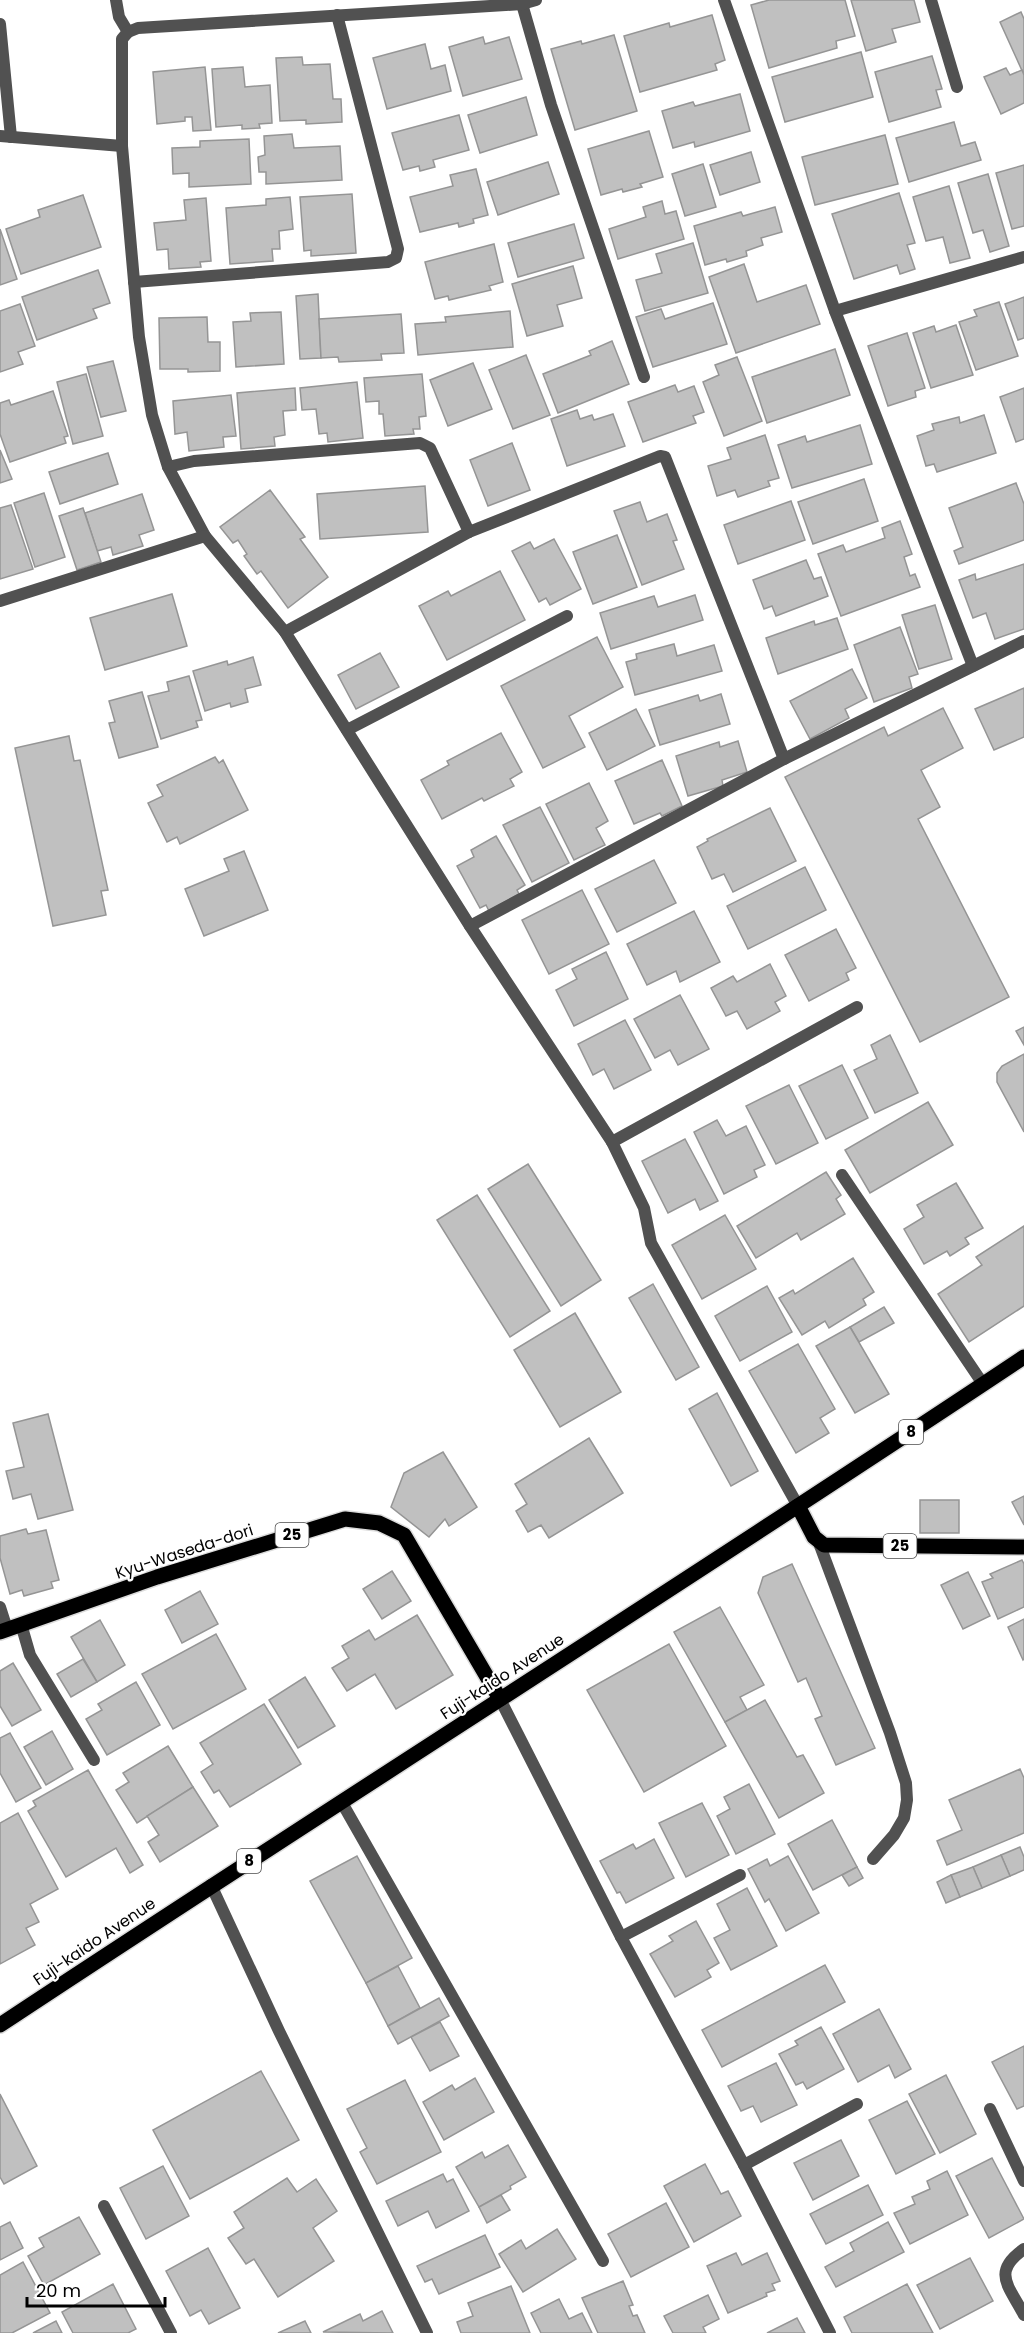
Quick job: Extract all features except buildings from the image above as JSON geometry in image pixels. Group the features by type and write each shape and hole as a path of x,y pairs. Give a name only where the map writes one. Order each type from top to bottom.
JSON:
{"main road":[{"name":"Fuji-kaido Avenue","path":"0,2025 211,1885 500,1700 1024,1357"},
{"path":"798,1506 819,1543"},
{"name":"Kyu-Waseda-dori","path":"9,1628 157,1577 345,1519 379,1523 404,1535 500,1700"},
{"name":"25","path":"819,1543 824,1545 1024,1547"}],"street":[{"path":"116,0 118,17 128,32"},
{"path":"536,0 522,4 138,28 128,32 122,39 122,146 139,337 152,415 168,466 205,536 285,632 470,926 612,1142 644,1208 651,1243 798,1506"},
{"path":"724,0 835,312 973,666"},
{"path":"931,0 957,87"},
{"path":"522,4 551,105 644,377"},
{"path":"134,282 388,262 396,258 398,249 337,15"},
{"path":"0,24 5,136 122,146"},
{"path":"835,312 1024,257"},
{"path":"168,466 194,461 420,443 430,448 469,532"},
{"path":"285,632 469,532 660,456 665,458 784,759"},
{"path":"0,601 205,536"},
{"path":"347,730 567,615"},
{"path":"470,926 784,759 1024,641"},
{"path":"612,1142 857,1007"},
{"path":"842,1175 983,1384"},
{"path":"819,1543 906,1783 907,1800 904,1818 894,1835 873,1859"},
{"path":"0,1607 9,1628 30,1655 94,1760"},
{"path":"500,1700 621,1937 744,2165 830,2333"},
{"path":"341,1801 603,2261"},
{"path":"621,1937 740,1875"},
{"path":"211,1885 279,2031 427,2333"},
{"path":"744,2165 857,2104"},
{"path":"990,2109 1024,2181"},
{"path":"104,2206 171,2333"},
{"path":"1024,2248 1013,2256 1005,2267 1005,2279 1024,2315"}]}
